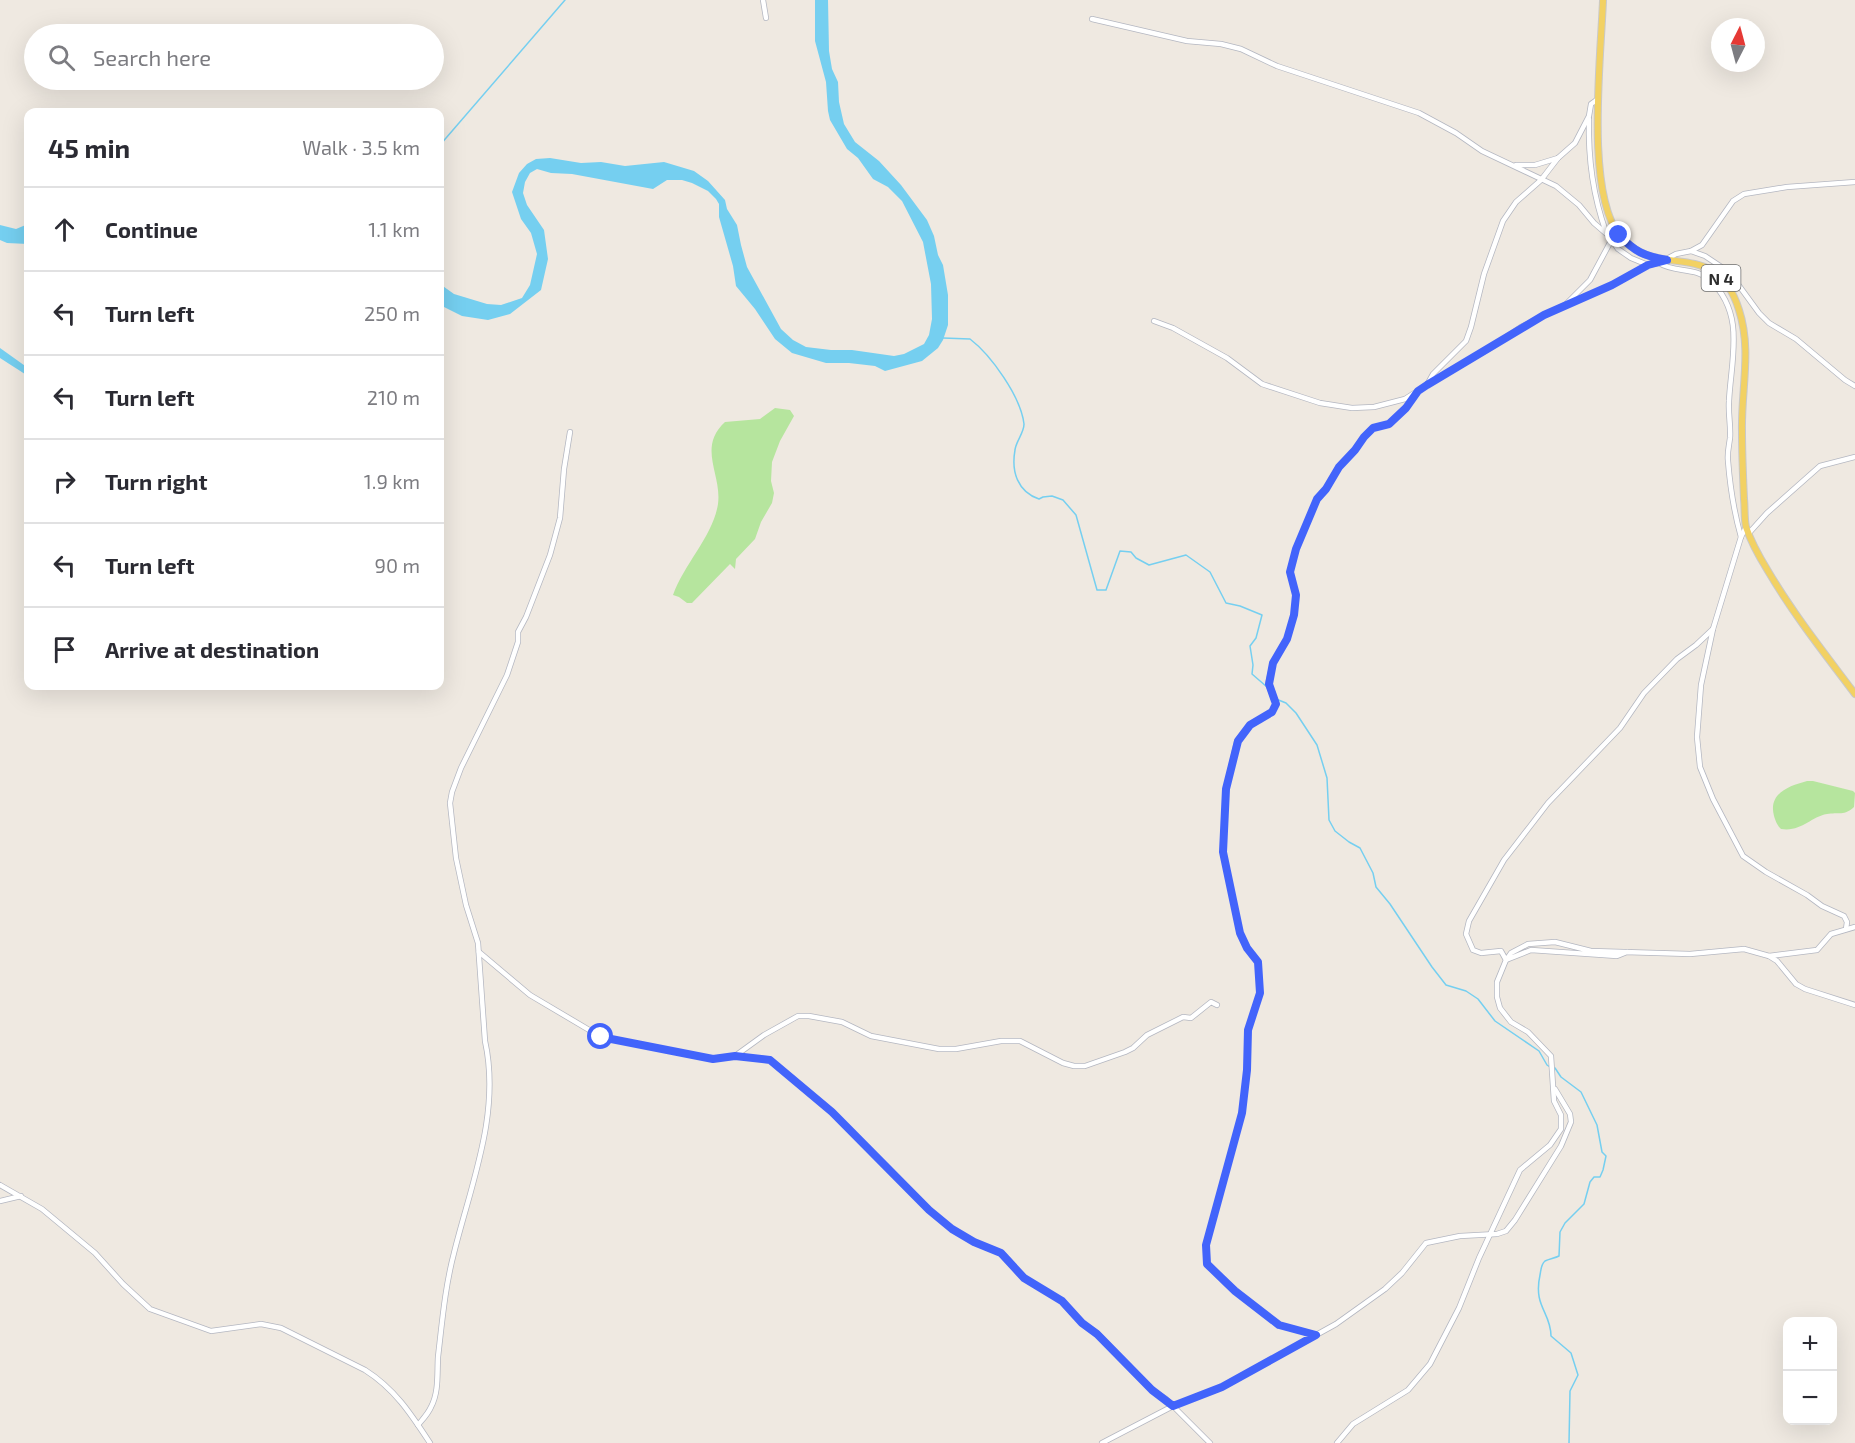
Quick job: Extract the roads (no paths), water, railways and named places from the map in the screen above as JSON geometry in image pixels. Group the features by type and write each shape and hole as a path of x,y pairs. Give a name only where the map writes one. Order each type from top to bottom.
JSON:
{"main road":[{"name":"N 4","path":"1603,0 1599,174 1604,203 1610,220 1619,235 1632,248 1647,256 1690,262 1703,265 1713,271 1725,282 1739,309 1747,350 1742,429 1746,526 1759,555 1787,604 1855,693"}],"street":[{"path":"764,0 766,18"},
{"path":"1092,19 1186,41 1221,44 1241,49 1277,66 1419,113 1456,133 1482,151 1556,186 1572,199 1618,249 1631,258 1648,265"},
{"path":"1427,385 1433,374 1466,341 1472,327 1484,274 1503,221 1516,202 1541,180 1558,158 1575,143 1591,104 1599,98"},
{"path":"1588,116 1588,142 1596,196 1606,234"},
{"path":"1513,165 1535,165 1558,158"},
{"path":"1154,321 1173,328 1227,358 1262,384 1320,403 1352,408 1374,407 1405,399 1521,327 1564,305 1612,285 1648,265 1659,263 1702,245 1733,201 1744,194 1855,182"},
{"path":"1564,305 1590,280 1612,240"},
{"path":"1690,251 1705,256 1729,272 1769,323 1796,339 1855,386"},
{"path":"1659,263 1667,269 1695,272 1709,279 1723,297 1731,313 1734,330 1734,356 1729,399 1730,436 1727,459 1733,510 1740,537"},
{"path":"1316,1335 1279,1325 1235,1291 1207,1264 1206,1245 1242,1113 1247,1070 1248,1030 1260,993 1258,962 1247,948 1240,933 1223,852 1226,789 1238,741 1250,725 1272,712 1276,704 1269,684 1273,663 1287,639 1294,615 1296,595 1290,572 1296,549 1317,499 1364,437 1373,428 1389,424 1406,408 1418,391"},
{"path":"418,1425 432,1406 436,1390 442,1323 454,1253 482,1148 488,1104 488,1055 479,952 456,858 450,803 461,768 507,675 518,642 518,632 550,555 560,518 570,432"},
{"path":"1749,533 1767,513 1820,466 1855,457"},
{"path":"1746,526 1740,537 1713,629 1701,685 1697,737 1700,767 1713,799 1743,856 1822,906 1844,916 1847,922 1845,929"},
{"path":"1506,960 1501,951 1481,953 1473,950 1466,934 1469,921 1494,876 1548,803 1620,728 1644,693 1677,659 1713,629"},
{"path":"1768,956 1817,950 1831,934 1855,927"},
{"path":"1337,1443 1353,1424 1407,1390 1430,1364 1459,1308 1489,1235 1520,1170 1550,1145 1561,1129 1561,1115 1554,1101 1551,1056 1528,1032 1512,1022 1500,1008 1497,982 1511,953 1528,944 1555,942 1591,951 1690,954 1744,949 1777,960 1797,984 1805,989 1855,1005"},
{"path":"1506,960 1531,951 1617,956 1627,952"},
{"path":"479,952 530,995 601,1037 713,1059 735,1056 770,1060 832,1112 929,1210 952,1229 974,1242 1001,1253 1024,1278 1062,1301 1082,1323 1097,1334 1152,1390 1173,1406 1210,1443"},
{"path":"735,1056 764,1035 798,1016 809,1016 842,1022 871,1036 939,1049 956,1049 1001,1041 1020,1041 1064,1063 1085,1066 1125,1052 1147,1035 1183,1017 1191,1018 1211,1002 1217,1005"},
{"path":"1102,1443 1173,1406 1222,1387 1336,1324 1385,1289 1402,1273 1426,1243 1460,1236 1489,1235 1506,1231 1561,1146 1571,1122 1570,1114 1553,1087"},
{"path":"0,1185 42,1209 95,1252 123,1284 150,1309 211,1331 261,1324 281,1328 302,1336 377,1377 406,1406 430,1443"},
{"path":"0,1201 21,1196"}],"water":[{"path":"815,0 828,0 829,51 832,69 838,82 839,102 844,124 855,142 879,161 901,185 927,220 934,236 938,255 943,265 948,295 948,325 938,348 922,361 885,371 875,366 826,363 792,353 775,339 736,286 733,266 719,217 719,204 716,199 708,191 682,180 667,180 653,189 537,169 530,173 523,193 527,205 544,230 548,259 541,290 510,314 488,320 462,316 444,307 444,287 454,294 487,304 501,305 522,298 530,285 537,254 531,233 521,219 512,192 519,173 527,164 536,159 550,158 625,166 664,162 694,171 708,181 725,200 727,209 737,225 747,267 781,329 793,340 806,347 894,356 904,354 924,344 929,335 932,319 931,284 923,242 902,201 888,187 873,179 858,158 847,149 830,120 826,82 815,41"},
{"path":"0,225 16,229 24,226 24,244 7,243 0,240"},
{"path":"0,348 24,365 24,373 0,358"}],"waterway":[{"path":"444,140 565,0"},
{"path":"943,338 970,339 987,355 1004,377 1022,413 1024,424 1014,458 1018,480 1032,496 1039,499 1052,496 1063,500 1076,515 1097,590 1106,590 1120,551 1131,552 1136,558 1149,565 1186,555 1210,572 1226,603 1262,615 1256,638 1250,646 1252,674 1267,687"},
{"path":"1276,699 1286,703 1296,713 1317,745 1327,778 1329,820 1335,831 1360,848 1373,873 1376,887 1432,967 1446,985 1466,991 1478,999 1495,1021 1539,1051 1550,1067"},
{"path":"1555,1068 1561,1077 1581,1092 1597,1125 1602,1152 1606,1156 1600,1177 1594,1177 1590,1182 1584,1204 1565,1223 1560,1232 1559,1256 1543,1264 1538,1286 1540,1302 1551,1336 1571,1353 1578,1375 1570,1391 1569,1443"}]}
